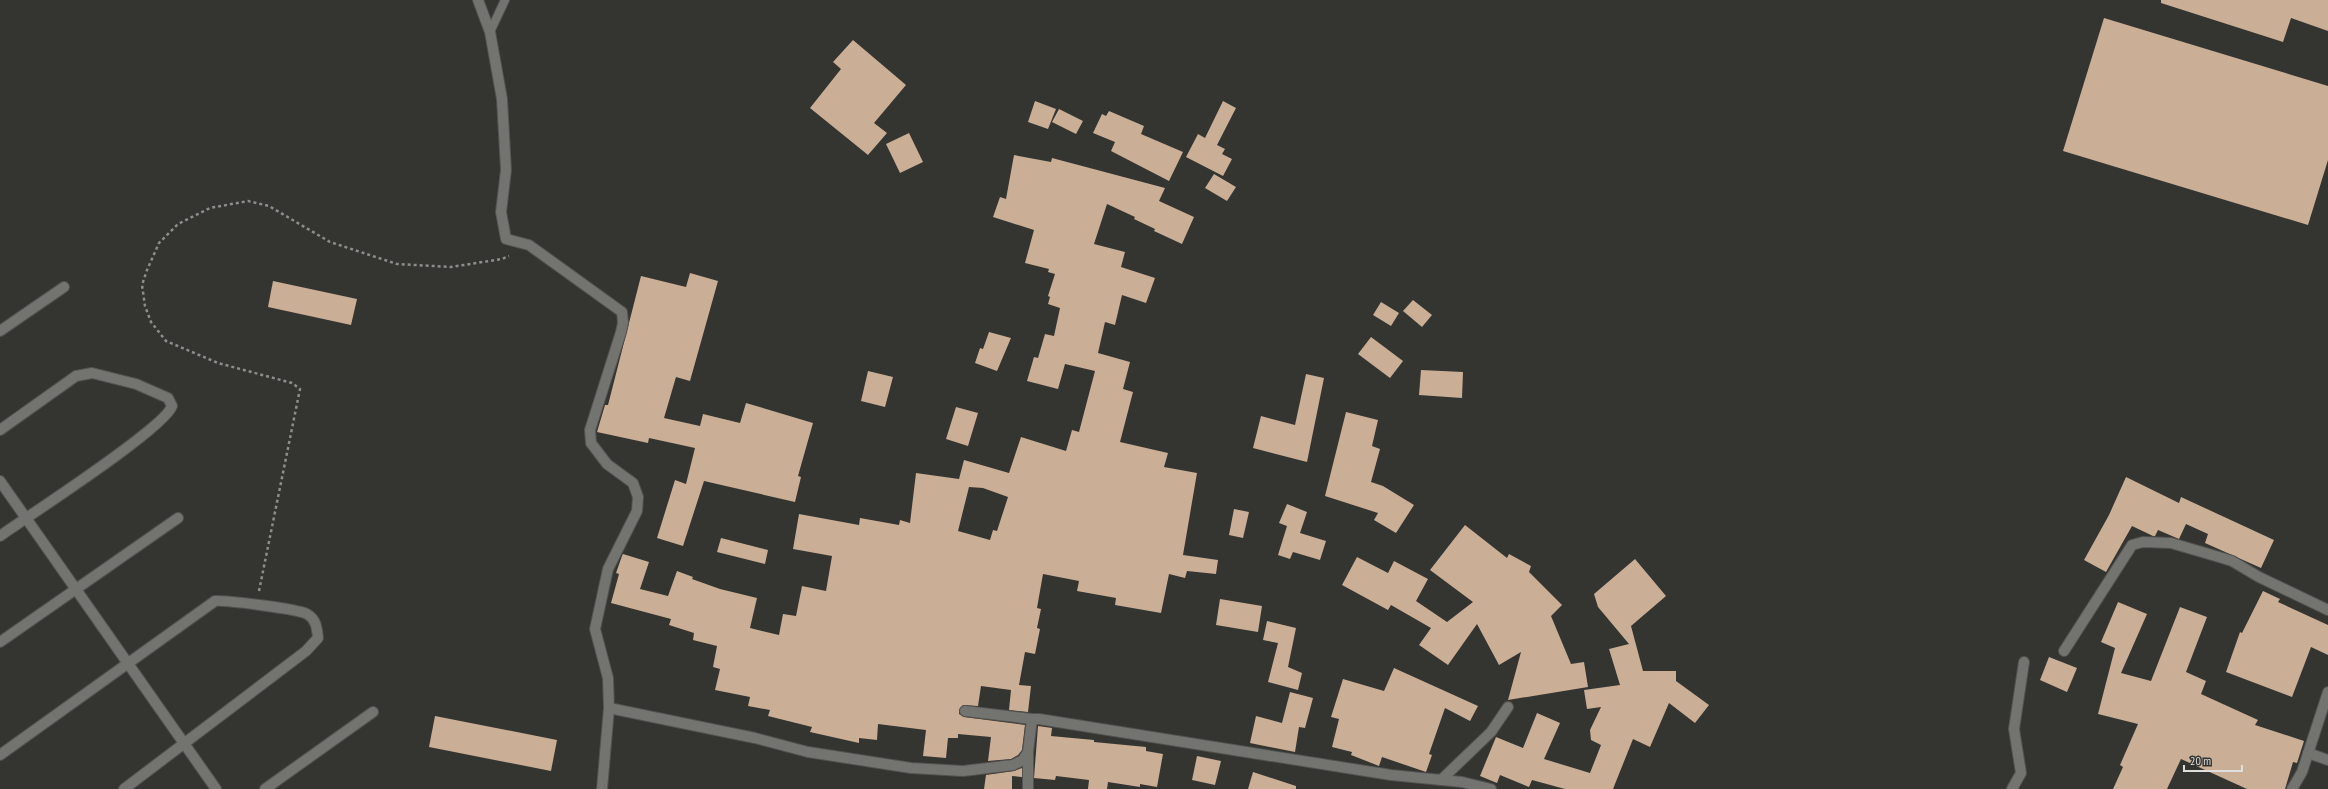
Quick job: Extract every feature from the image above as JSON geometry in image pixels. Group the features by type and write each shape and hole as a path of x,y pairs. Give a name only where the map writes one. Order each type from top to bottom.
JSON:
{"street":[{"path":"478,0 490,32 502,100 506,170 501,212 506,240 528,245 622,312 622,328 590,430 591,443 607,464 633,483 638,497 637,511 608,569 595,629 608,678 609,708 602,789"},
{"path":"0,331 64,287"},
{"path":"0,430 76,376 92,373 136,384 168,398 172,406 170,412 147,433 0,536"},
{"path":"0,481 27,517 216,789"},
{"path":"0,642 178,518"},
{"path":"2064,651 2132,545 2143,542 2170,543 2232,561 2259,577 2328,610"},
{"path":"0,755 215,601 232,601 306,614 316,623 318,638 306,651 124,789"},
{"path":"2012,789 2021,773 2014,729 2024,662"},
{"path":"2292,789 2302,772 2328,692"},
{"path":"1441,780 1495,729 1508,707"},
{"path":"609,708 755,738 808,752 910,768 963,771 1013,765 1023,760 1028,752"},
{"path":"965,711 1120,731 1391,775 1462,782 1491,789"},
{"path":"265,789 373,712"},
{"path":"1028,789 1028,752 1032,719"},
{"path":"2308,754 2328,760"}],"lane":[{"path":"490,32 505,0"}],"path":[{"path":"259,592 300,389 292,383 218,363 166,341 151,322 145,306 142,285 159,243 178,224 210,208 248,201 269,206 330,242 397,264 451,267 502,259 528,245"}],"building":[{"path":"2161,0 2328,0 2328,31 2291,18 2283,42 2161,3"},
{"path":"2104,18 2328,86 2328,160 2308,225 2063,151"},
{"path":"853,40 906,85 874,123 887,133 868,155 810,108 841,69 833,62"},
{"path":"1035,101 1056,109 1048,129 1028,122"},
{"path":"1223,101 1236,108 1217,145 1225,149 1222,154 1232,159 1223,176 1186,157 1198,134 1205,138"},
{"path":"1059,109 1083,121 1076,134 1052,122"},
{"path":"1109,111 1144,126 1141,134 1183,152 1169,181 1111,151 1115,142 1093,133 1102,114 1106,116"},
{"path":"909,133 923,162 900,173 886,144"},
{"path":"1014,155 1051,162 1052,158 1165,188 1159,201 1194,217 1182,244 1154,231 1155,229 1134,219 1135,217 1107,204 1094,244 1125,252 1121,267 1155,278 1146,303 1122,295 1115,325 1105,322 1098,353 1130,362 1123,389 1133,392 1120,442 1168,453 1164,467 1197,473 1183,555 1218,560 1216,574 1187,571 1185,578 1169,574 1161,613 1115,605 1116,598 1077,591 1079,581 1043,574 1037,608 1041,609 1037,628 1040,629 1035,654 1025,652 1019,685 1031,686 1028,712 1009,710 1011,690 981,686 978,706 963,705 959,710 959,714 964,717 1025,725 1022,750 1018,755 1011,759 988,761 991,737 958,734 958,738 948,738 946,758 923,756 926,730 878,724 877,740 859,738 859,743 810,732 812,727 768,716 770,710 748,706 750,697 715,690 720,669 713,667 717,646 693,640 694,633 669,625 671,619 611,603 619,574 616,573 623,554 649,562 640,589 668,596 677,571 693,577 692,579 720,589 757,598 750,628 779,635 783,614 796,616 802,586 826,591 832,556 793,549 799,514 859,525 860,518 899,525 900,520 910,523 916,473 959,479 964,460 1009,473 1021,437 1066,451 1072,430 1079,432 1095,371 1065,364 1058,389 1027,381 1034,357 1038,358 1045,334 1054,336 1060,308 1048,304 1050,297 1048,296 1055,274 1048,272 1049,269 1025,263 1034,230 993,217 1000,197 1006,199","holes":["969,487 983,488 1008,497 997,531 993,530 990,540 958,531"]},
{"path":"1214,174 1236,187 1227,201 1205,188"},
{"path":"690,273 718,281 690,381 676,377 664,418 700,426 703,414 740,423 746,403 813,423 798,476 801,477 795,502 704,481 683,546 657,538 675,480 686,484 695,448 649,438 648,443 597,432 605,405 608,405 641,276 686,287"},
{"path":"273,281 357,299 351,325 268,307"},
{"path":"1413,300 1432,315 1422,327 1403,311"},
{"path":"1381,302 1399,313 1391,326 1373,315"},
{"path":"989,332 1011,338 997,371 975,363 980,348 983,349"},
{"path":"1371,337 1403,361 1390,378 1358,354"},
{"path":"1421,370 1463,372 1462,398 1419,395"},
{"path":"868,371 893,377 885,407 861,401"},
{"path":"1306,374 1324,378 1307,462 1253,448 1261,416 1295,425"},
{"path":"956,407 978,413 968,446 946,439"},
{"path":"1346,412 1378,420 1372,446 1380,449 1371,482 1383,486 1414,505 1396,533 1374,520 1378,513 1325,496"},
{"path":"2126,477 2179,503 2181,497 2274,540 2261,568 2205,543 2208,534 2186,524 2179,539 2158,530 2155,536 2153,536 2132,526 2106,572 2084,560 2109,515"},
{"path":"1287,504 1307,512 1300,533 1326,541 1320,560 1293,552 1290,559 1278,555 1287,526 1279,523"},
{"path":"1234,509 1249,512 1243,538 1229,535"},
{"path":"1465,525 1507,558 1509,554 1531,566 1529,572 1562,605 1551,616 1571,664 1584,662 1588,687 1508,700 1521,652 1499,665 1477,624 1448,665 1419,645 1431,628 1391,605 1388,610 1342,585 1357,557 1388,573 1394,561 1428,579 1416,601 1447,622 1473,602 1430,570"},
{"path":"721,538 768,550 765,564 717,552"},
{"path":"1635,559 1666,596 1631,626 1643,671 1676,671 1676,681 1709,705 1695,723 1669,703 1650,747 1633,739 1613,789 1565,789 1532,780 1529,787 1500,775 1497,783 1480,776 1496,737 1523,748 1537,713 1560,723 1544,759 1590,773 1601,745 1591,740 1590,730 1601,707 1587,709 1584,690 1620,685 1609,649 1629,644 1598,607 1594,594"},
{"path":"2263,591 2280,599 2278,602 2328,625 2328,655 2311,647 2292,697 2226,672 2240,632 2242,633"},
{"path":"1220,599 1262,606 1258,632 1216,625"},
{"path":"2118,602 2147,614 2121,673 2151,681 2180,607 2207,617 2186,672 2206,681 2201,694 2258,720 2255,725 2304,741 2297,763 2293,762 2285,789 2247,789 2181,759 2167,789 2113,789 2123,767 2120,765 2138,724 2098,714 2115,648 2101,642"},
{"path":"1267,621 1296,628 1288,667 1302,673 1298,690 1268,682 1278,643 1263,640"},
{"path":"2049,657 2077,668 2067,692 2040,680"},
{"path":"1394,668 1478,706 1470,721 1445,708 1429,754 1432,755 1426,772 1382,757 1379,766 1351,755 1352,752 1332,747 1339,719 1331,717 1343,679 1384,691"},
{"path":"1290,692 1313,698 1305,728 1299,727 1295,752 1250,743 1256,716 1282,723"},
{"path":"435,716 557,740 551,771 429,747"},
{"path":"1038,726 1052,728 1051,736 1146,747 1146,751 1163,754 1157,787 1140,784 1140,787 1108,782 1107,789 1088,789 1089,780 1056,776 1055,780 1034,778"},
{"path":"1197,756 1221,761 1215,785 1192,780"},
{"path":"1022,768 1022,777 1012,776 1012,789 984,789 986,775 1014,771"},
{"path":"1253,772 1296,786 1296,789 1248,789"}]}
